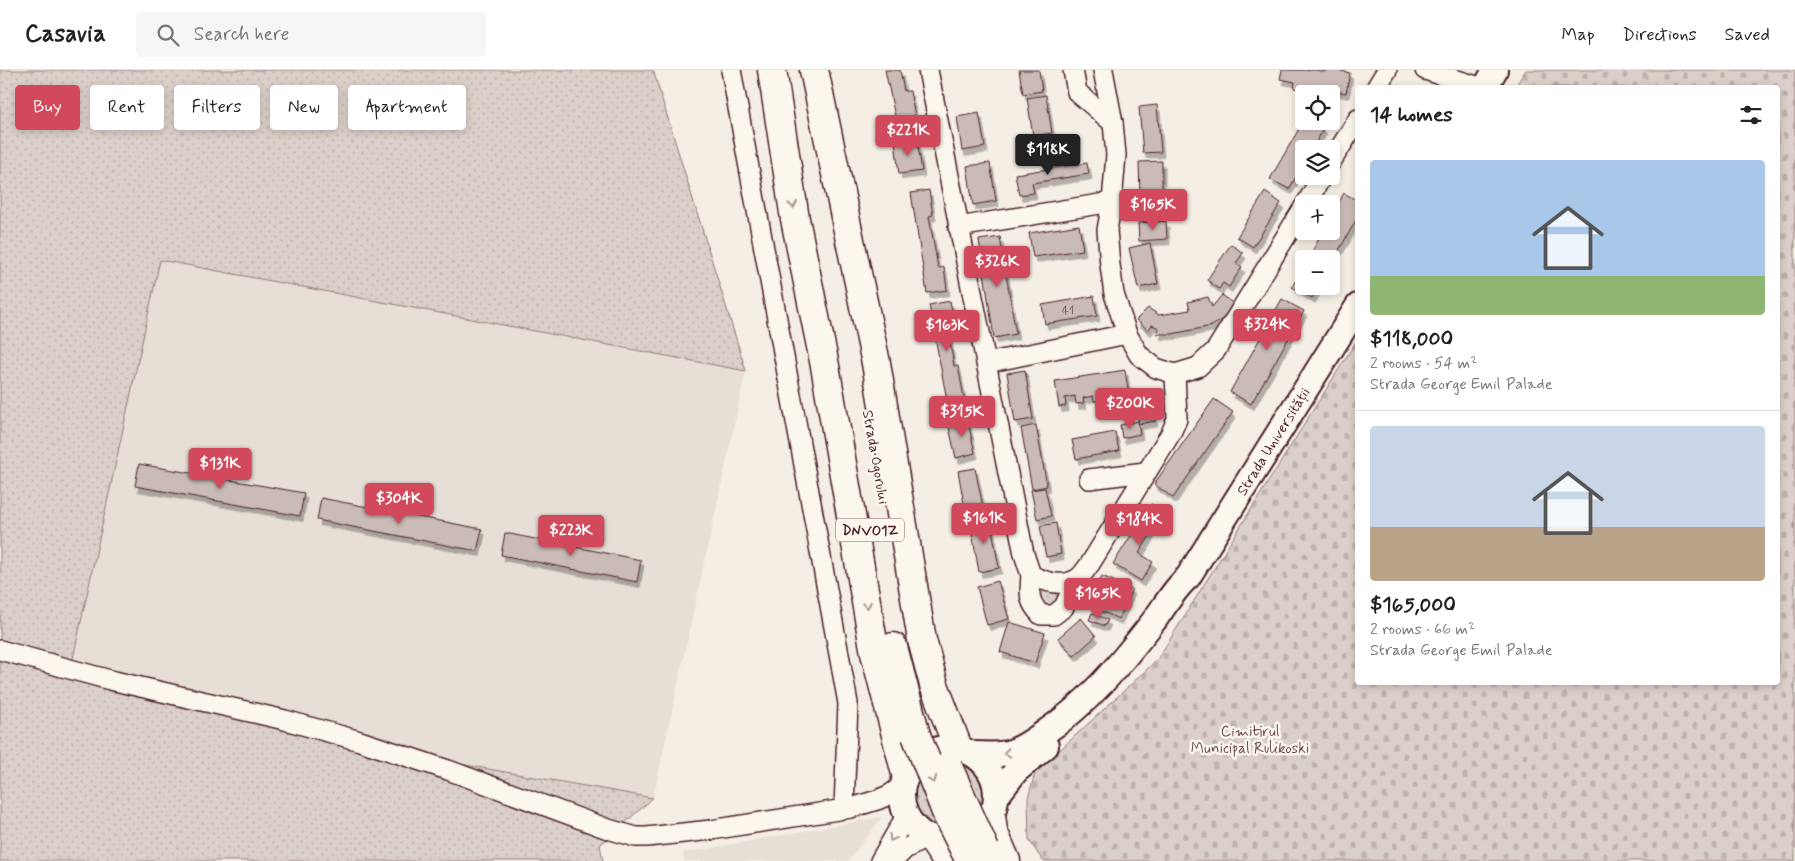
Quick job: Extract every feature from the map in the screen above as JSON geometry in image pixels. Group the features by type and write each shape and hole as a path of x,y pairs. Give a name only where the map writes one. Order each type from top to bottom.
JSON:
{"highway":[{"path":"772,70 795,219 825,366 875,653 904,796"},
{"name":"Strada Ogorului","path":"786,70 894,655 925,732 948,817 978,858"},
{"name":"Strada Ogorului","path":"804,70 919,682 925,732"},
{"path":"814,70 876,363 922,640 934,685 965,751"},
{"path":"930,838 978,858 992,831 994,806"}],"main road":[{"path":"1486,85 1495,70"},
{"name":"Strada Universității","path":"994,806 1016,771 1065,731 1124,673 1162,626 1185,589 1188,577 1355,311"},
{"name":"Strada Universității","path":"965,751 1002,754 1013,752 1034,741 1061,722 1114,671 1155,619 1179,584 1188,577"},
{"path":"939,749 965,751 983,762 991,773 995,784 994,806 985,825 977,833 955,841 943,842 930,838 912,824 904,796 913,764 922,756 939,749"}],"street":[{"path":"732,70 848,703 848,808"},
{"path":"928,70 1024,554 1031,575 1030,594 1032,605 1041,614 1054,614 1064,607 1077,579 1090,564 1145,472 1171,433 1177,419 1175,374"},
{"path":"1073,70 1077,92 1113,123"},
{"path":"1103,70 1113,123 1116,155 1112,202 1107,230 1110,265 1114,294 1127,334 1139,355 1156,368 1175,374 1198,367 1216,350 1295,221"},
{"path":"1378,85 1387,70"},
{"path":"1426,70 1474,85"},
{"path":"1340,148 1355,124"},
{"path":"958,227 1112,202"},
{"path":"986,363 1127,334"},
{"path":"1089,479 1145,472"},
{"path":"1031,575 1044,582 1059,584 1077,579"},
{"path":"0,650 110,680 286,720 360,740 448,770 608,830 636,837 693,832 848,808 889,795 904,796 880,861"},
{"path":"893,861 905,849 930,838"}],"shaded area":[{"path":"160,260 746,371 653,798 460,764 285,713 72,663"},
{"path":"882,817 848,861 684,861 683,853"}],"green space":[{"path":"0,70 653,70 746,371 160,260 72,663 285,713 460,764 653,798 600,845 603,861 0,861"},
{"name":"Cimitirul Municipal Rulikoski","path":"1526,70 1795,70 1795,861 1043,861 1029,840 1028,798 1035,773 1157,660 1355,343 1355,685 1780,685 1780,85 1516,85"},
{"path":"1039,588 1055,593 1058,598 1056,602 1047,606 1038,600"},
{"path":"941,754 962,757 978,767 986,783 988,804 933,832 916,818 908,804 907,790 911,781 927,762"}],"building":[{"path":"885,70 900,70 904,91 910,91 917,126 898,130"},
{"path":"1019,70 1039,70 1042,91 1023,94"},
{"path":"1282,70 1317,70 1325,72 1325,70 1337,70 1350,73 1346,93 1340,92 1340,85 1295,85 1295,88 1294,88 1295,82 1280,79"},
{"path":"1046,95 1052,133 1033,136 1027,98"},
{"path":"1157,105 1161,152 1143,153 1139,107"},
{"path":"979,113 985,147 962,151 957,117"},
{"path":"1298,130 1323,130 1317,140 1295,140 1295,179 1289,189 1270,179"},
{"path":"917,140 922,171 899,174 895,142"},
{"path":"1162,161 1162,195 1140,195 1139,162"},
{"path":"990,163 996,201 973,205 967,166"},
{"path":"1087,163 1089,174 1032,183 1034,193 1019,195 1015,174"},
{"path":"929,190 933,215 929,216 938,268 944,267 947,290 927,293 911,193"},
{"path":"1265,192 1281,203 1253,247 1237,237"},
{"path":"1344,193 1355,199 1355,222 1339,250 1313,250 1318,240 1340,240 1340,200"},
{"path":"1161,200 1162,217 1140,218 1139,201"},
{"path":"1166,221 1167,239 1139,241 1138,223"},
{"path":"1079,225 1083,250 1033,257 1029,233"},
{"path":"1000,237 1016,334 994,338 979,240"},
{"path":"1150,243 1158,284 1138,288 1129,248"},
{"path":"1231,244 1243,253 1236,263 1242,267 1229,287 1223,283 1219,289 1207,280"},
{"path":"1222,295 1235,305 1225,317 1212,326 1172,334 1157,334 1159,328 1152,325 1148,330 1136,320 1148,308 1159,315 1190,310 1188,302 1208,297 1212,307"},
{"path":"1094,296 1097,316 1045,324 1042,305"},
{"path":"1282,299 1304,311 1251,404 1230,392"},
{"path":"950,301 956,329 948,331 954,366 958,366 965,403 948,406 929,305"},
{"path":"1025,370 1033,419 1015,422 1007,373"},
{"path":"1125,370 1129,396 1113,399 1111,390 1101,391 1102,400 1094,401 1093,396 1083,398 1084,403 1076,404 1075,396 1065,398 1066,406 1059,407 1055,381"},
{"path":"1214,399 1233,412 1173,498 1154,484"},
{"path":"1151,404 1155,421 1139,424 1136,407"},
{"path":"967,418 975,453 956,458 948,423"},
{"path":"1138,421 1140,434 1122,438 1120,425"},
{"path":"1036,425 1047,486 1032,489 1021,428"},
{"path":"1115,432 1119,451 1076,459 1072,440"},
{"path":"139,464 304,493 300,516 135,486"},
{"path":"975,468 984,512 966,515 958,471"},
{"path":"1045,488 1051,516 1037,519 1031,490"},
{"path":"321,498 482,529 477,551 317,520"},
{"path":"1151,504 1164,513 1139,553 1153,562 1141,581 1113,564"},
{"path":"990,518 999,568 979,572 970,521"},
{"path":"1056,523 1061,554 1046,557 1040,526"},
{"path":"505,533 641,560 637,582 501,555"},
{"path":"1102,576 1132,589 1119,619 1089,606"},
{"path":"998,581 1009,619 987,625 977,587"},
{"path":"1092,613 1108,620 1105,626 1089,620"},
{"path":"1081,618 1096,636 1074,656 1058,638"},
{"path":"1009,622 1045,633 1035,663 1000,652"}]}
